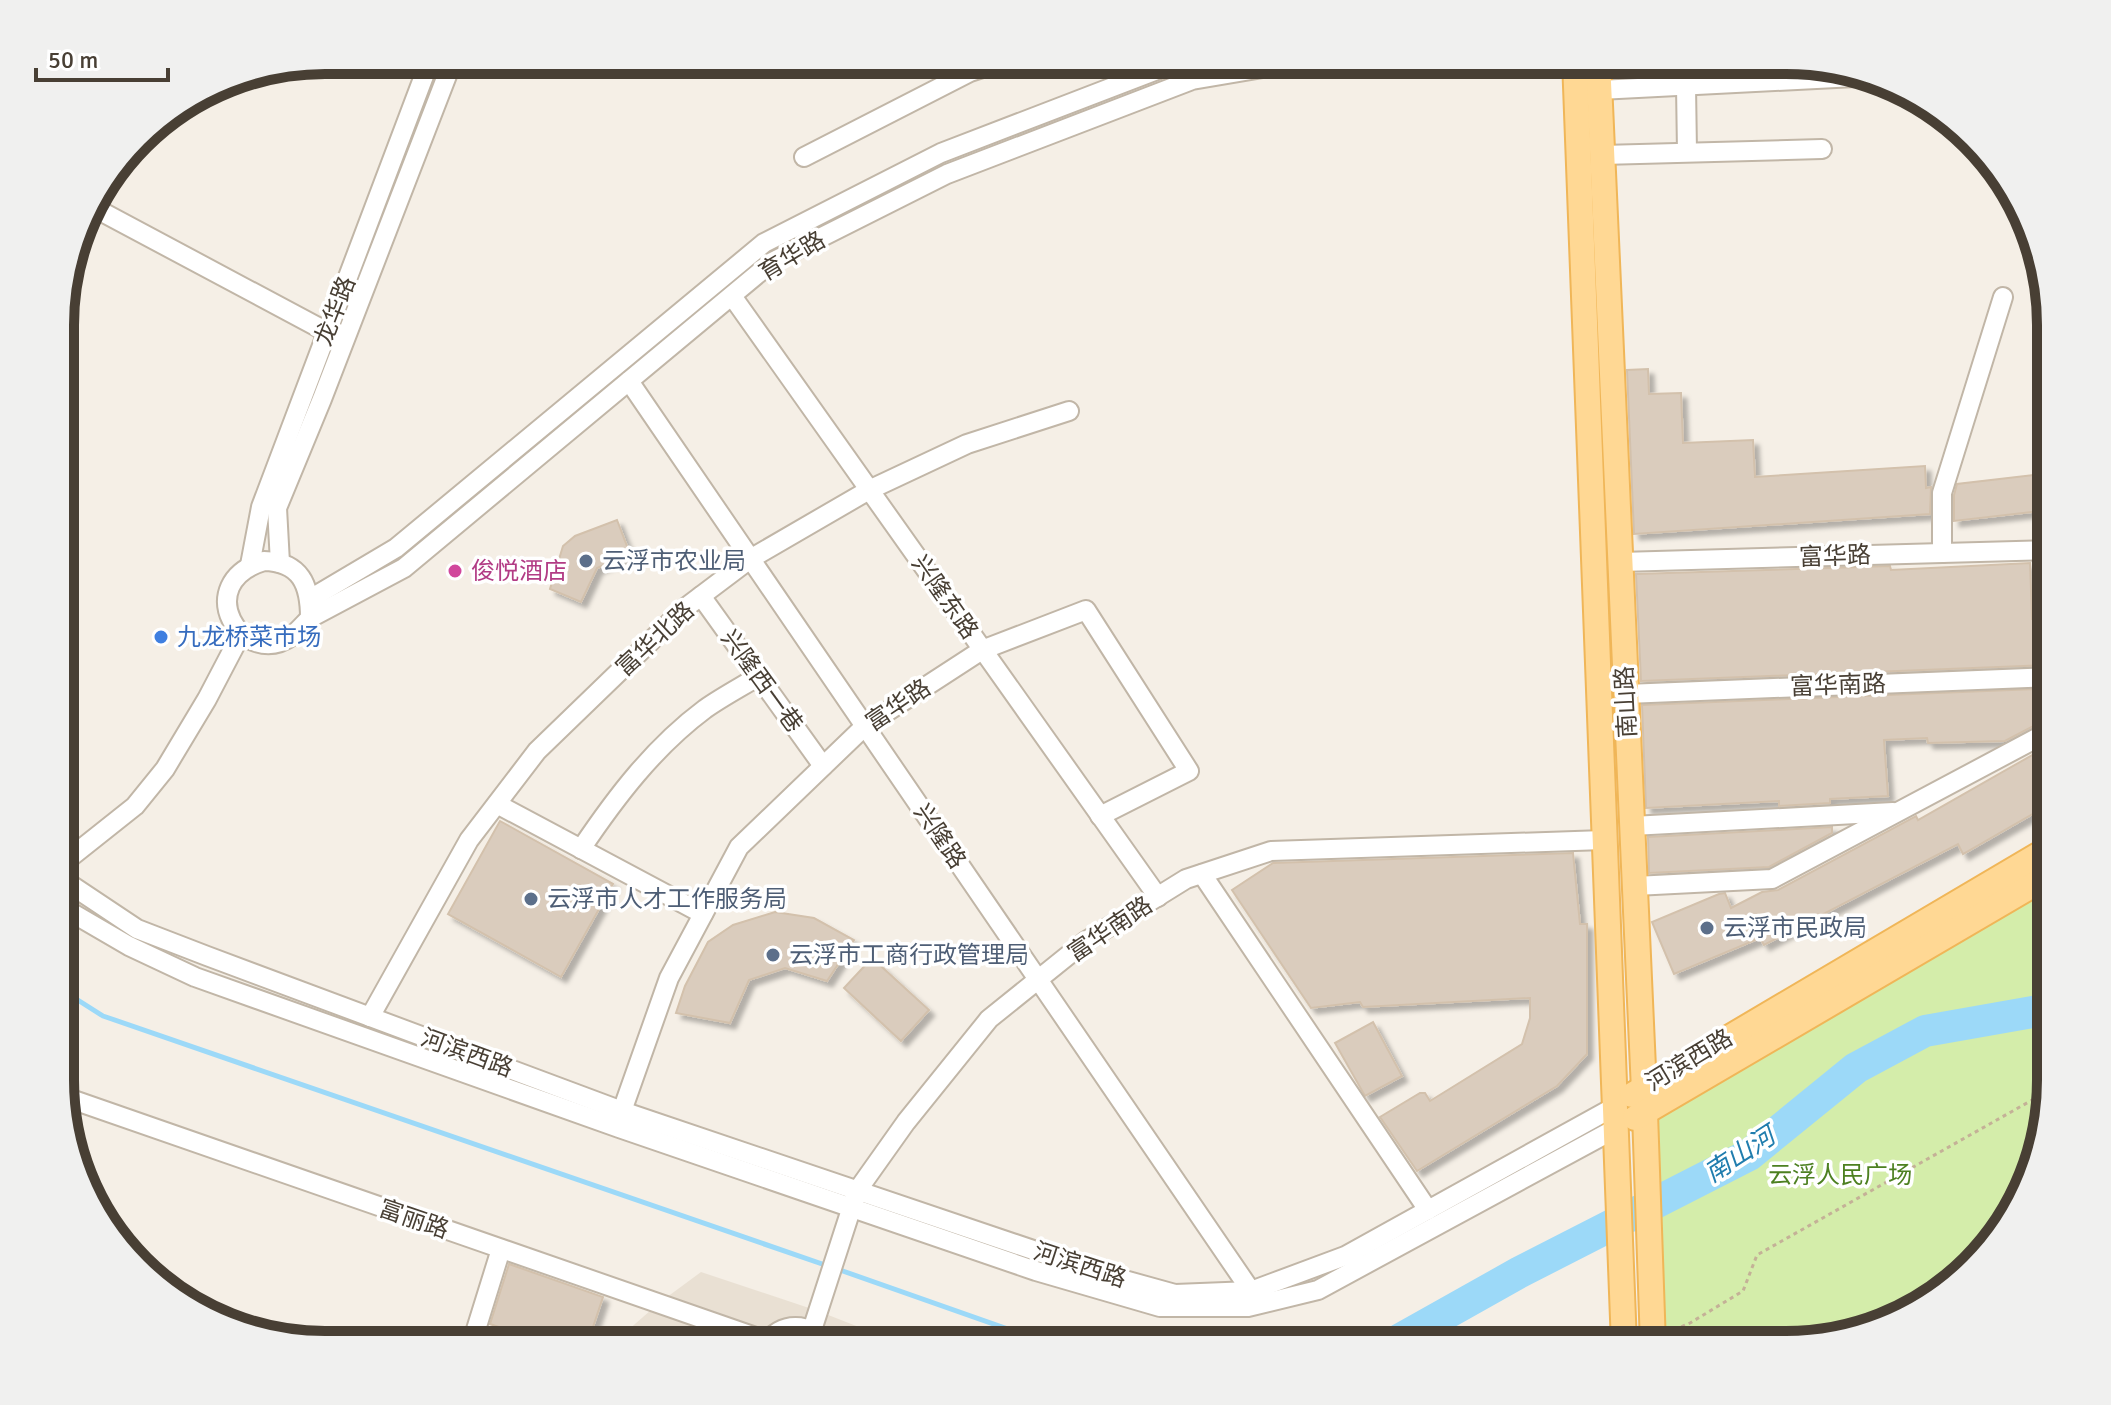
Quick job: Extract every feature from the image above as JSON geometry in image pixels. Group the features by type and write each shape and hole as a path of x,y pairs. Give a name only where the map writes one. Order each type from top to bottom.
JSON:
{"main road":[{"name":"南山路","path":"1588,74 1604,840 1623,1330"},
{"name":"南山路","path":"1589,74 1602,155 1653,1330"},
{"name":"河滨西路","path":"1615,1118 1644,1086 2036,856"},
{"name":"河滨西路","path":"1615,1118 1645,1113 2036,883"}],"street":[{"name":"龙华路","path":"241,634 230,618 226,601 229,587 238,573 250,565 261,507 425,74"},
{"name":"龙华路","path":"280,563 277,508 448,74"},
{"path":"804,157 966,74"},
{"name":"育华路","path":"310,608 396,548 764,243 941,153 1147,74"},
{"name":"育华路","path":"310,608 404,568 772,262 947,174 1192,80 1227,74"},
{"path":"1624,74 1686,86 1818,76"},
{"path":"1686,86 1687,152"},
{"path":"1602,155 1822,149"},
{"path":"102,212 327,332"},
{"name":"兴隆东路","path":"732,296 1158,897"},
{"path":"1942,553 1942,493 2003,297"},
{"name":"兴隆路","path":"629,381 1251,1291"},
{"name":"富华北路","path":"370,1017 469,840 537,751 685,608 750,559 869,490 967,444 1069,411"},
{"name":"富华路","path":"1620,562 2036,550"},
{"path":"74,854 135,806 165,769 241,634 268,644 291,637 310,608 306,585 298,573 287,565 264,561 250,565"},
{"name":"兴隆西一巷","path":"701,596 823,766"},
{"name":"富华路","path":"622,1111 669,978 739,847 865,726 982,650 1086,610 1189,771 1100,816"},
{"path":"581,849 614,800 656,752 705,709 759,676"},
{"name":"富华南路","path":"1626,694 2036,678"},
{"path":"1635,886 1772,879 2036,739"},
{"path":"497,804 703,914"},
{"path":"1632,826 1899,812"},
{"name":"富华南路","path":"812,1330 854,1199 906,1122 989,1019 1086,941 1186,879 1271,851 1604,840"},
{"path":"1202,874 1428,1210"},
{"name":"河滨西路","path":"74,887 137,929 854,1199 1036,1271 1160,1307 1248,1307 1318,1290 1615,1118"},
{"name":"河滨西路","path":"74,914 129,946 195,977 619,1128 1175,1294 1251,1291 1345,1256 1428,1210 1615,1118"},
{"name":"富丽路","path":"75,1101 731,1331"},
{"path":"476,1331 501,1249"},
{"path":"779,1331 800,1326 812,1330"}],"path":[{"path":"1676,1330 1743,1291 1757,1255 2036,1098"}],"shaded area":[{"path":"701,1272 868,1331 627,1331"}],"green space":[{"name":"云浮人民广场","path":"2036,883 2036,1096 2024,1160 1995,1219 1951,1269 1925,1289 1882,1312 1818,1329 1652,1330 1645,1113"}],"building":[{"path":"1648,369 1649,394 1681,393 1683,443 1753,440 1755,477 1925,466 1926,488 1931,487 1930,514 1634,534 1627,370"},
{"path":"2036,475 2036,512 1954,521 1957,484"},
{"name":"云浮市农业局","path":"617,520 630,554 597,568 581,602 550,589 563,546 575,536"},
{"path":"2030,563 2032,619 2036,619 2036,666 1641,681 1636,574 1890,566 1891,570"},
{"path":"2036,689 2036,725 2005,741 1928,743 1927,738 1884,740 1888,796 1779,806 1779,801 1646,808 1642,705"},
{"path":"2036,753 2036,812 1963,854 1958,844 1764,945 1760,938 1674,974 1652,922 1719,894 1725,893 1731,908 1762,892 1778,890 1916,816 1918,820"},
{"name":"云浮市人才工作服务局","path":"500,821 613,884 561,977 448,914"},
{"path":"1832,827 1832,833 1769,867 1649,873 1648,837"},
{"path":"1573,853 1580,924 1587,924 1587,1054 1557,1086 1417,1171 1380,1117 1420,1093 1425,1093 1430,1101 1522,1044 1530,1018 1530,998 1363,1007 1360,1002 1311,1008 1232,890 1273,863"},
{"name":"云浮市工商行政管理局","path":"775,912 814,918 854,940 827,981 785,968 749,980 730,1023 676,1013 685,986 708,942 733,925"},
{"path":"872,958 929,1010 901,1041 844,988"},
{"path":"1373,1022 1402,1076 1365,1096 1335,1043"},
{"path":"509,1264 603,1297 592,1331 510,1331 490,1324"}],"waterway":[{"path":"74,998 103,1016 828,1266"},
{"name":"南山河","path":"1416,1330 1520,1272 1749,1155 1856,1068 1925,1031 2036,1011"},
{"path":"837,1269 1012,1331"}],"place":[{"name":"云浮市农业局","path":"586,561"},
{"name":"俊悦酒店","path":"455,571"},
{"name":"九龙桥菜市场","path":"161,637"},
{"name":"云浮市人才工作服务局","path":"531,899"},
{"name":"云浮市民政局","path":"1707,928"},
{"name":"云浮市工商行政管理局","path":"773,955"}]}
